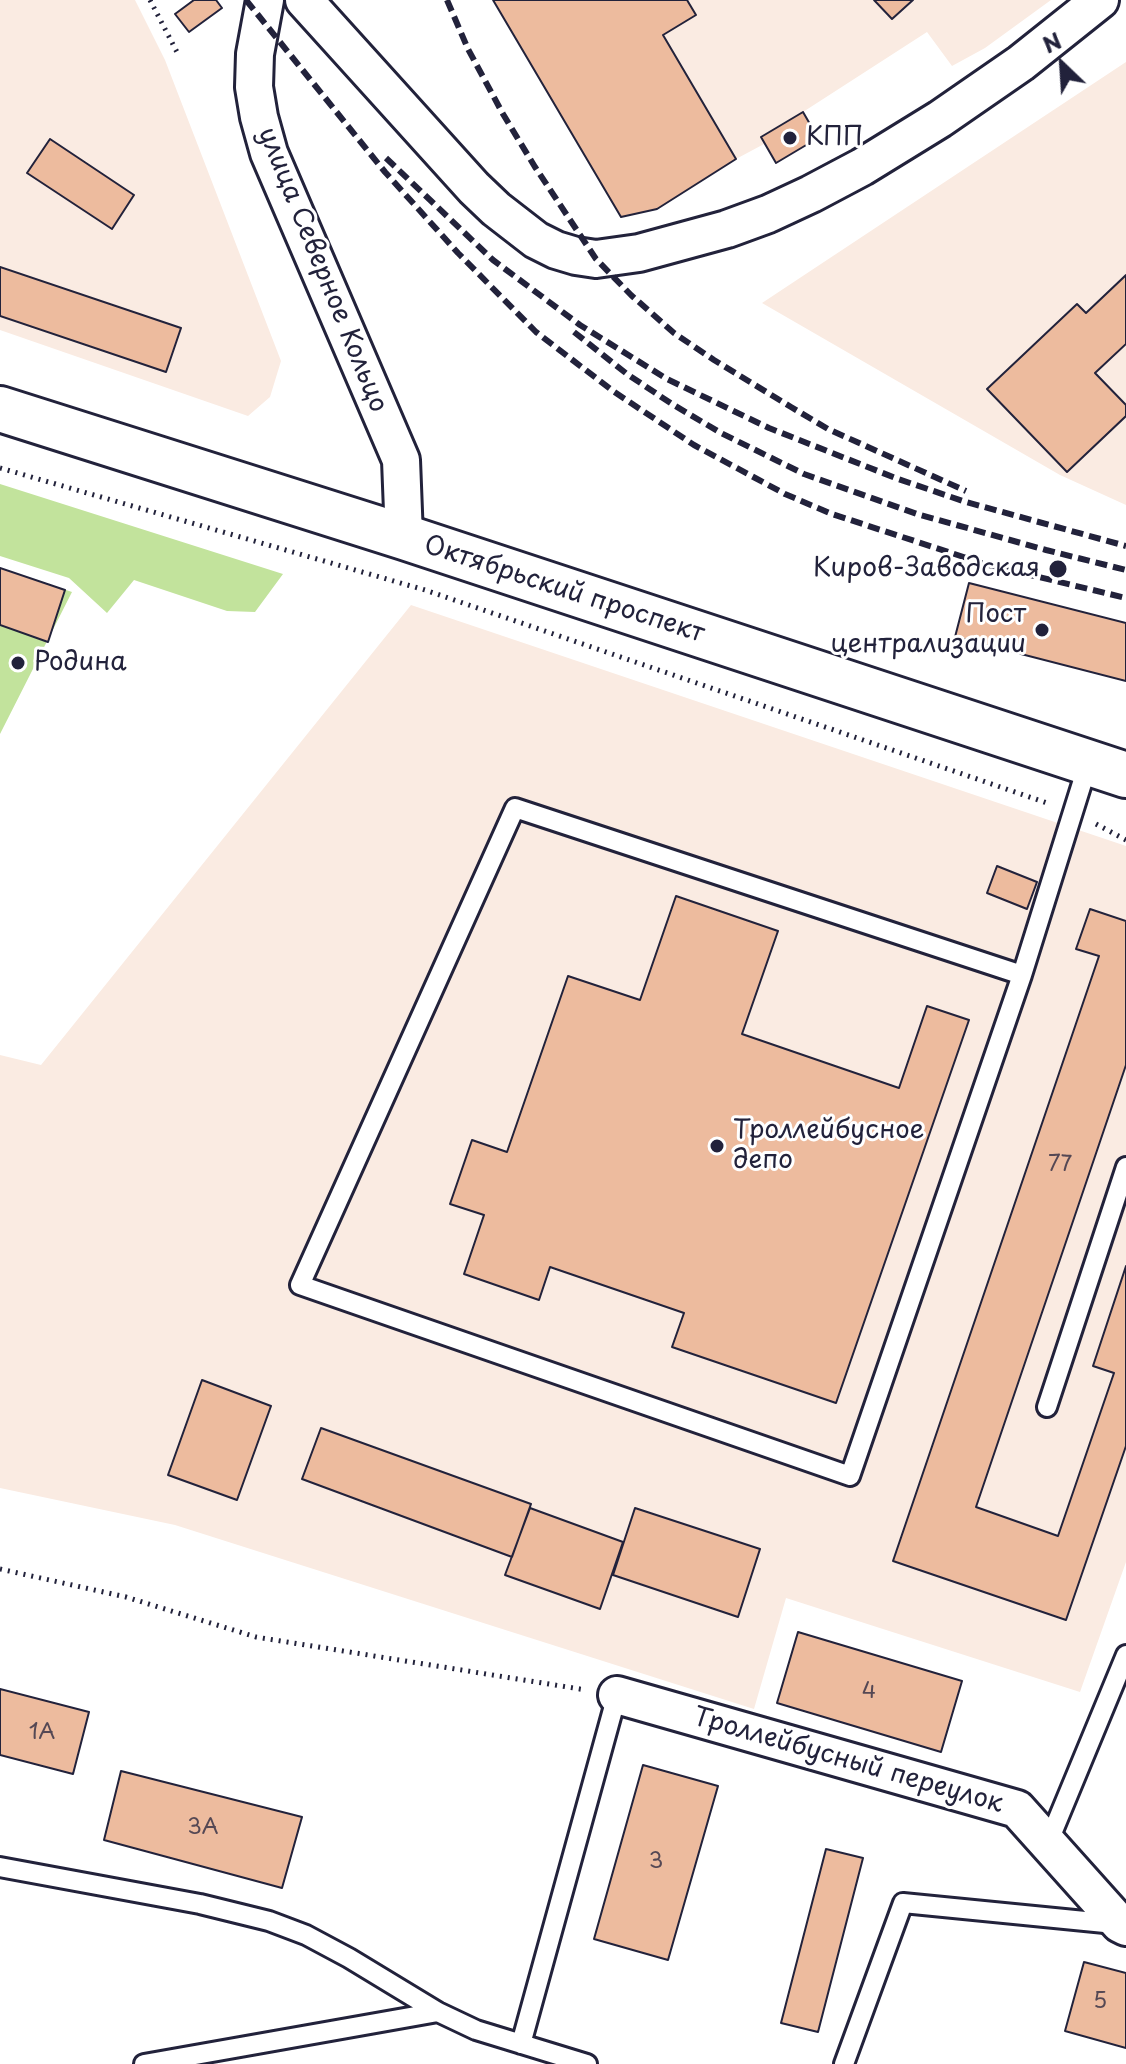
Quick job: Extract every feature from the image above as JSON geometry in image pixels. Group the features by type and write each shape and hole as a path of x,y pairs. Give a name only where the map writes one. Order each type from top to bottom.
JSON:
{"main road":[{"name":"Октябрьский проспект","path":"0,409 404,537 1107,770"}],"street":[{"name":"улица Северное Кольцо","path":"265,0 255,54 254,87 259,117 269,153 401,460 404,537"},
{"path":"304,0 496,209 536,240 556,250 596,259 639,253 712,233 768,214 811,194 940,119 1021,63 1100,0"},
{"name":"Троллейбусный переулок","path":"617,1695 1017,1809 1123,1926"}],"lane":[{"path":"1022,975 515,808 300,1285 850,1476 1022,975 1074,812 1107,770"},
{"path":"1047,1407 1126,1167"},
{"path":"1048,1843 1126,1655"},
{"path":"521,2044 617,1695"},
{"path":"0,1867 200,1904 269,1921 306,1935 438,2012 476,2030 587,2064"},
{"path":"844,2064 903,1903 1123,1926"},
{"path":"144,2064 438,2012"}],"path":[{"path":"150,0 179,56"},
{"path":"0,468 425,590 1074,812 1126,840"},
{"path":"0,1569 126,1597 256,1637 617,1695"}],"shaded area":[{"path":"0,0 135,0 165,60 281,361 270,397 248,416 0,330"},
{"path":"493,0 1051,0 985,48 952,66 927,32 803,112 818,138 776,163 764,144 657,209 621,217"},
{"path":"1126,62 1126,505 1060,475 762,303"},
{"path":"411,605 1126,846 1126,1562 1080,1692 786,1598 754,1709 175,1525 0,1488 0,1055 41,1065"}],"green space":[{"path":"0,484 283,574 255,612 227,611 134,580 107,613 69,578 0,556"},
{"name":"Родина","path":"0,568 72,592 0,734"}],"building":[{"path":"194,0 216,0 222,8 189,32 175,14"},
{"path":"493,0 687,0 696,15 663,35 736,159 657,209 621,217"},
{"path":"874,0 913,0 892,19"},
{"name":"КПП","path":"803,112 818,138 776,163 761,137"},
{"path":"50,139 134,195 112,229 27,173"},
{"path":"0,267 181,328 166,372 0,316"},
{"path":"1126,275 1126,344 1095,373 1126,405 1126,416 1067,472 987,389 1077,304 1086,313"},
{"path":"0,568 65,590 48,642 0,625"},
{"name":"Пост централизации","path":"969,583 1126,623 1126,681 955,637"},
{"path":"997,866 1037,882 1027,909 987,893"},
{"name":"Троллейбусное депо","path":"676,896 778,931 742,1034 899,1088 927,1006 969,1020 836,1403 672,1347 684,1313 550,1267 539,1300 464,1274 484,1215 450,1204 472,1140 507,1152 568,976 640,1000"},
{"path":"1090,909 1126,921 1126,1065 976,1507 1058,1536 1114,1373 1093,1366 1126,1266 1126,1446 1066,1620 893,1561 1099,956 1076,949"},
{"path":"202,1380 271,1406 237,1500 168,1475"},
{"path":"321,1428 531,1504 512,1557 302,1479"},
{"path":"530,1508 623,1542 600,1609 505,1575"},
{"path":"635,1508 760,1549 738,1617 613,1575"},
{"path":"798,1632 962,1681 941,1752 777,1703"},
{"path":"0,1689 89,1712 73,1774 0,1755"},
{"path":"643,1765 718,1786 668,1960 594,1939"},
{"path":"121,1771 302,1817 282,1888 104,1840"},
{"path":"826,1849 863,1858 818,2032 781,2023"},
{"path":"1084,1962 1126,1973 1126,2048 1065,2031"}],"railway":[{"path":"246,0 385,172 458,253 536,332 613,391 694,445 785,494 832,514 985,564 1126,598"},
{"path":"447,0 468,49 535,167 596,259 631,295 674,333 828,429 966,491"},
{"path":"386,158 493,260 580,325 667,379 769,428 898,479 966,502 1126,546"},
{"path":"574,332 627,374 672,404 721,433 804,474 917,514 1126,570"}],"place":[{"name":"КПП","path":"790,138"},
{"name":"Киров-Заводская","path":"1058,569"},
{"name":"Пост централизации","path":"1042,630"},
{"name":"Родина","path":"18,663"},
{"name":"Троллейбусное депо","path":"717,1146"}]}
